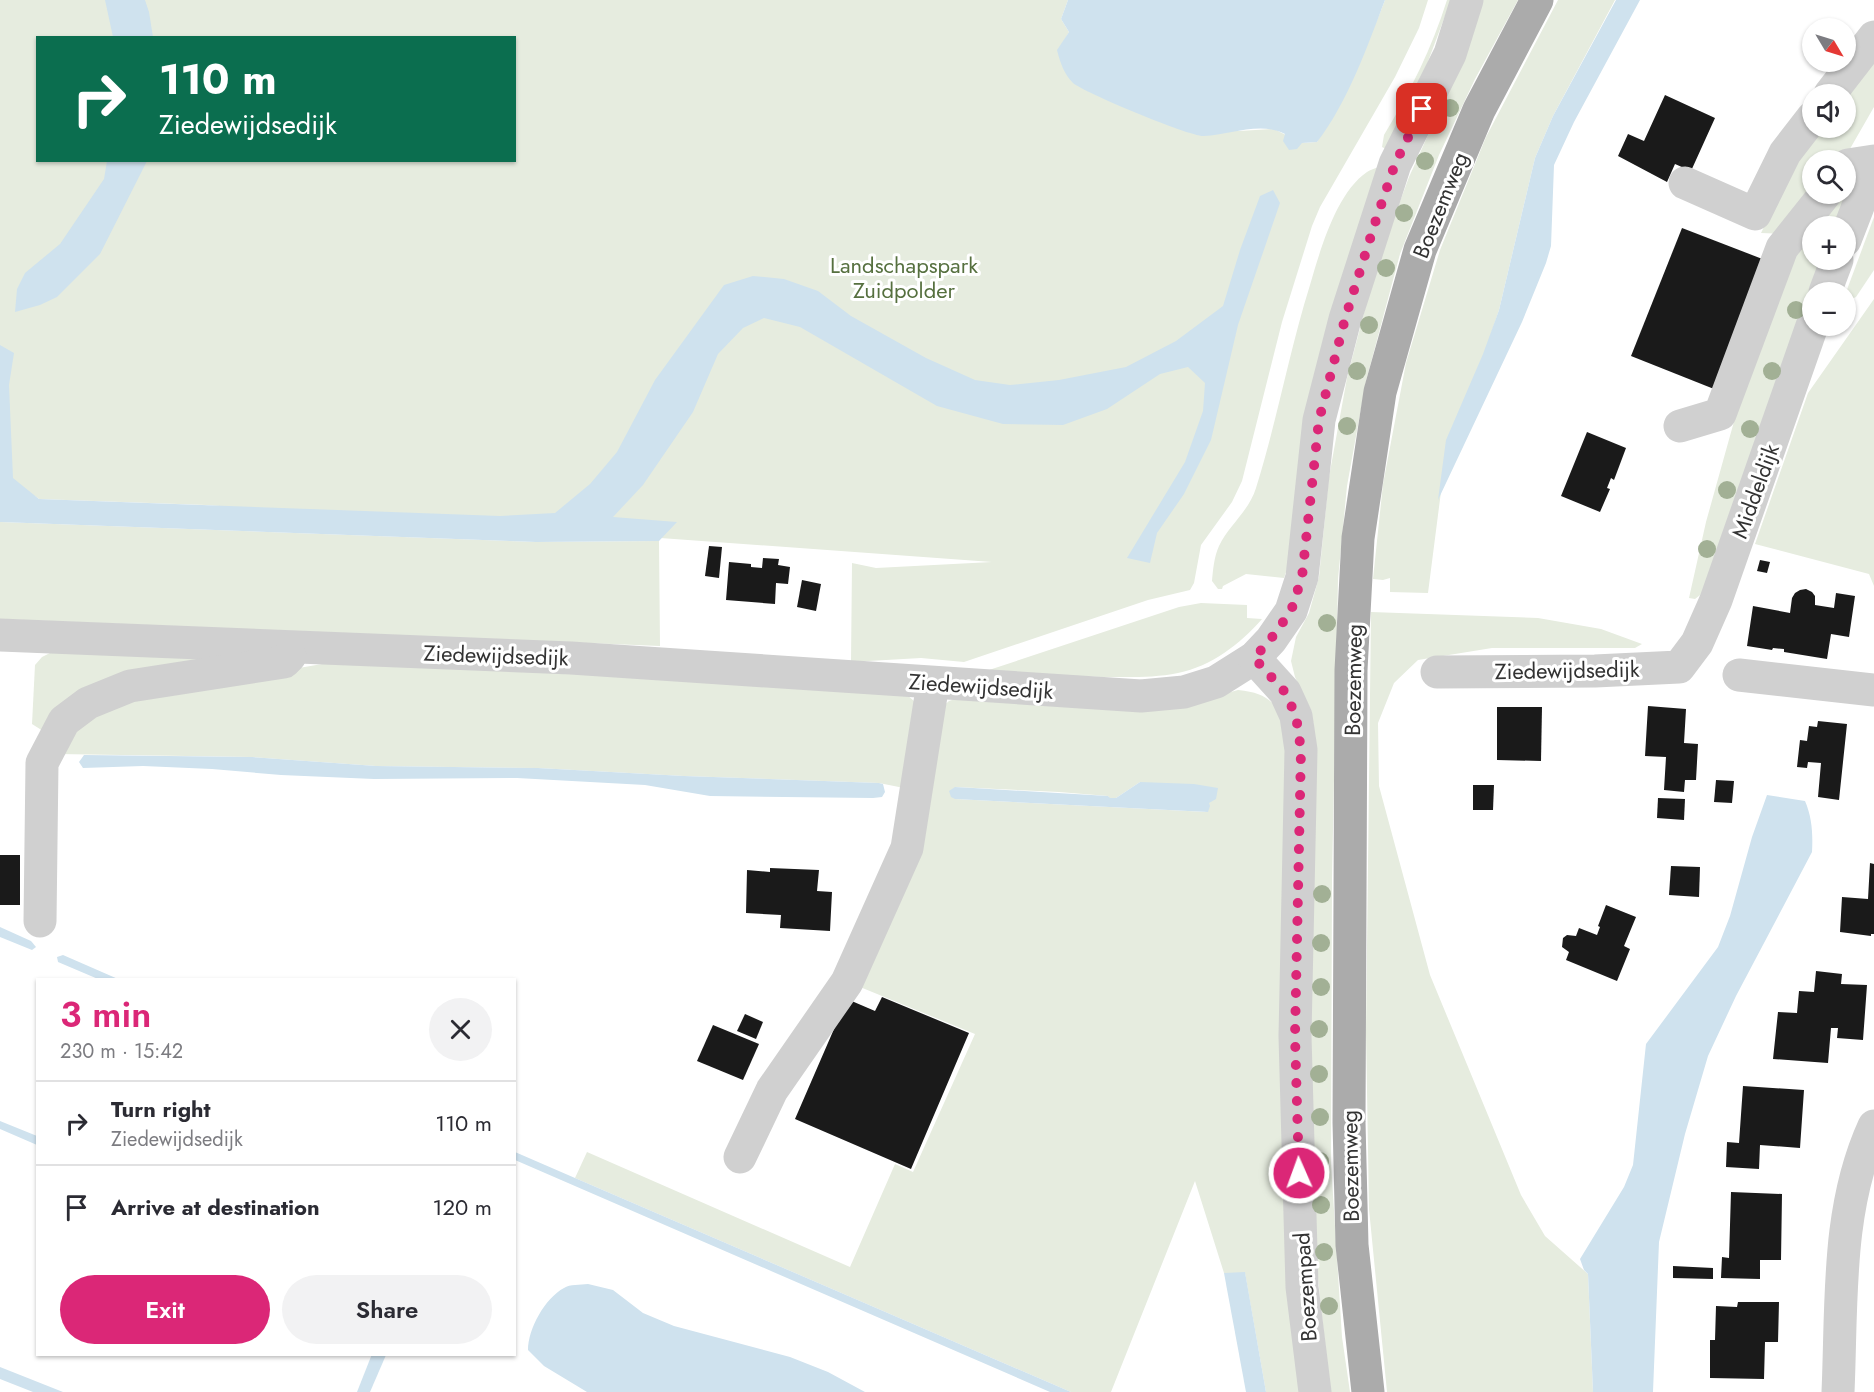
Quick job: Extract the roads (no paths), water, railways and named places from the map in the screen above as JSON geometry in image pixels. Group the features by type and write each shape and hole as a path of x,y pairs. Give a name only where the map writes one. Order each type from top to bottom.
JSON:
{"main road":[{"name":"Boezemweg","path":"1368,1392 1352,1245 1348,1122 1352,670 1358,538 1380,392 1420,250 1479,110 1537,0"}],"street":[{"name":"Ziedewijdsedijk","path":"0,635 571,658 1141,696 1184,692 1216,682 1254,658 1291,611 1302,577 1319,420 1345,319 1395,164 1450,54 1467,0"},
{"path":"1838,84 1874,36"},
{"path":"1685,183 1755,214 1785,153 1802,131"},
{"path":"1854,216 1874,163 1856,164"},
{"path":"1680,426 1720,414 1782,248 1817,204"},
{"name":"Middeldijk","path":"1691,654 1716,600 1808,336"},
{"path":"40,921 42,763 64,721 88,703 130,686 285,662 300,647"},
{"name":"Ziedewijdsedijk","path":"1437,672 1595,671 1679,667 1691,654"},
{"name":"Boezempad","path":"1254,658 1285,692 1296,716 1301,750 1295,1036 1302,1287 1315,1392"},
{"path":"1739,675 1874,690"},
{"path":"740,1157 772,1090 847,982 907,848 933,683"},
{"path":"1838,1392 1844,1236 1855,1175 1873,1128"}],"water":[{"path":"105,0 145,0 153,36 113,36"},
{"path":"1068,0 1385,0 1356,74 1328,127 1317,142 1302,143 1297,149 1289,150 1283,141 1285,134 1275,130 1255,129 1204,136 1195,134 1137,113 1073,83 1063,68 1057,50 1069,32 1061,19"},
{"path":"1616,0 1640,0 1574,122 1554,165 1551,246 1546,263 1522,322 1438,500 1446,440 1499,310 1535,158 1553,116"},
{"path":"107,162 146,162 100,254 57,297 40,305 15,312 17,289 25,273 60,244 104,179"},
{"path":"1273,190 1280,203 1238,325 1211,440 1184,494 1157,533 1150,563 1127,558 1185,462 1203,411 1205,383 1188,367 1160,374 1107,409 1063,425 1003,424 937,406 800,327 764,318 743,328 718,354 693,412 643,485 613,517 677,522 659,541 536,542 0,522 0,345 14,353 9,385 13,478 39,499 500,516 555,513 590,484 617,452 655,380 724,285 753,276 784,279 818,291 851,316 926,358 975,380 1010,385 1059,380 1126,367 1176,341 1223,306 1260,196"},
{"path":"84,755 252,757 376,766 538,768 879,783 883,784 885,792 882,797 873,798 710,796 645,785 517,778 374,779 143,766 83,768 79,762"},
{"path":"1140,782 1194,784 1218,788 1216,799 1209,803 1208,812 955,799 951,797 949,791 955,787 1116,798"},
{"path":"1767,795 1805,801 1811,826 1812,852 1736,996 1708,1056 1685,1134 1659,1242 1653,1392 1593,1392 1588,1274 1580,1259 1624,1187 1633,1165 1646,1044 1718,947 1730,916 1752,837"},
{"path":"0,927 31,941 36,947 32,950 0,937"},
{"path":"63,955 116,978 96,978 58,962 57,957"},
{"path":"0,1121 36,1136 36,1145 0,1129"},
{"path":"516,1152 1071,1392 1050,1392 516,1160"},
{"path":"1245,1272 1266,1392 1246,1392 1224,1273"},
{"path":"588,1284 613,1290 643,1313 674,1326 790,1357 828,1372 865,1392 587,1392 544,1366 528,1350 534,1324 550,1299 566,1287"},
{"path":"371,1356 386,1356 370,1392 357,1392"},
{"path":"0,1367 63,1392 33,1392 0,1379"}],"park label":[{"name":"Landschapspark Zuidpolder","path":"904,278"}]}
